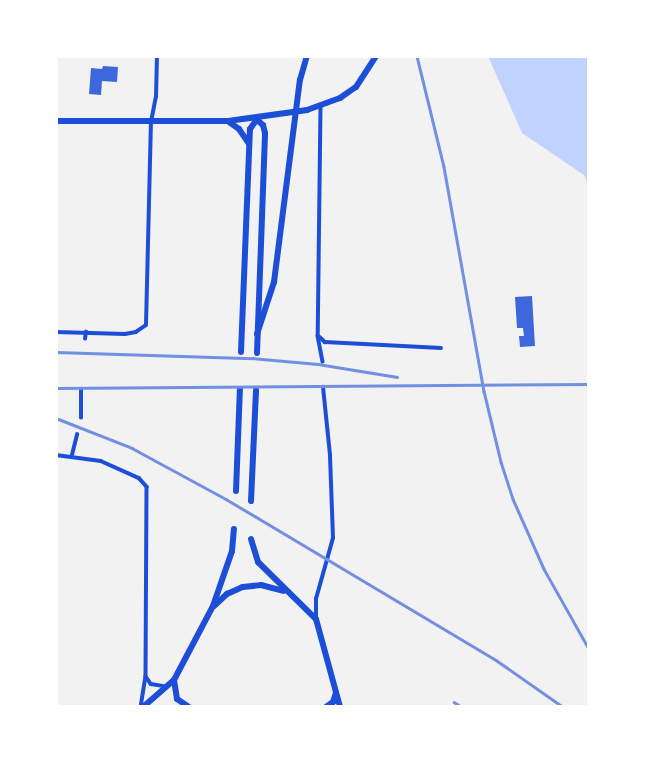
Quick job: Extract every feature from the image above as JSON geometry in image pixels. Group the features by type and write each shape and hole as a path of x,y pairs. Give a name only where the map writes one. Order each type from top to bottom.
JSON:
{"main road":[{"path":"257,334 267,310 276,272 300,80 307,56"},
{"path":"56,121 257,119 321,106 356,88 376,56"},
{"path":"265,133 276,115"},
{"path":"257,119 263,125 265,133 257,352"},
{"path":"241,352 250,129 257,119"},
{"path":"228,121 239,129 250,146"},
{"path":"236,491 240,389"},
{"path":"251,500 256,390"},
{"path":"142,707 174,680 214,606 232,551 234,529"},
{"path":"251,539 258,562 316,619 340,707"},
{"path":"214,606 227,594 243,587 261,585 279,588 294,596"},
{"path":"174,680 177,699 189,707"},
{"path":"326,707 333,702 336,691"}],"street":[{"path":"56,332 125,334 136,332 146,325 151,122 156,97 157,56"},
{"path":"321,106 318,335 323,362"},
{"path":"85,339 86,332"},
{"path":"318,335 325,342 441,348"},
{"path":"316,619 316,599 332,548 330,455 323,387"},
{"path":"80,418 81,391"},
{"path":"72,455 77,435"},
{"path":"56,455 72,455 101,461 139,478 147,487 146,676 142,707"},
{"path":"146,676 151,684 166,687"}],"water":[{"path":"488,56 589,56 589,187 584,175 522,133"}],"building":[{"path":"103,66 118,67 117,82 102,81 101,95 89,94 91,68 102,69"},
{"path":"532,296 535,346 520,347 519,336 524,336 523,328 517,328 515,297"}],"railway":[{"path":"417,56 444,167 484,391 501,462 513,499 544,569 589,649"},
{"path":"56,352 252,358 318,364 397,377"},
{"path":"56,388 589,384"},
{"path":"56,418 132,448 226,499 496,660 563,707"},
{"path":"454,702 462,707"}]}
